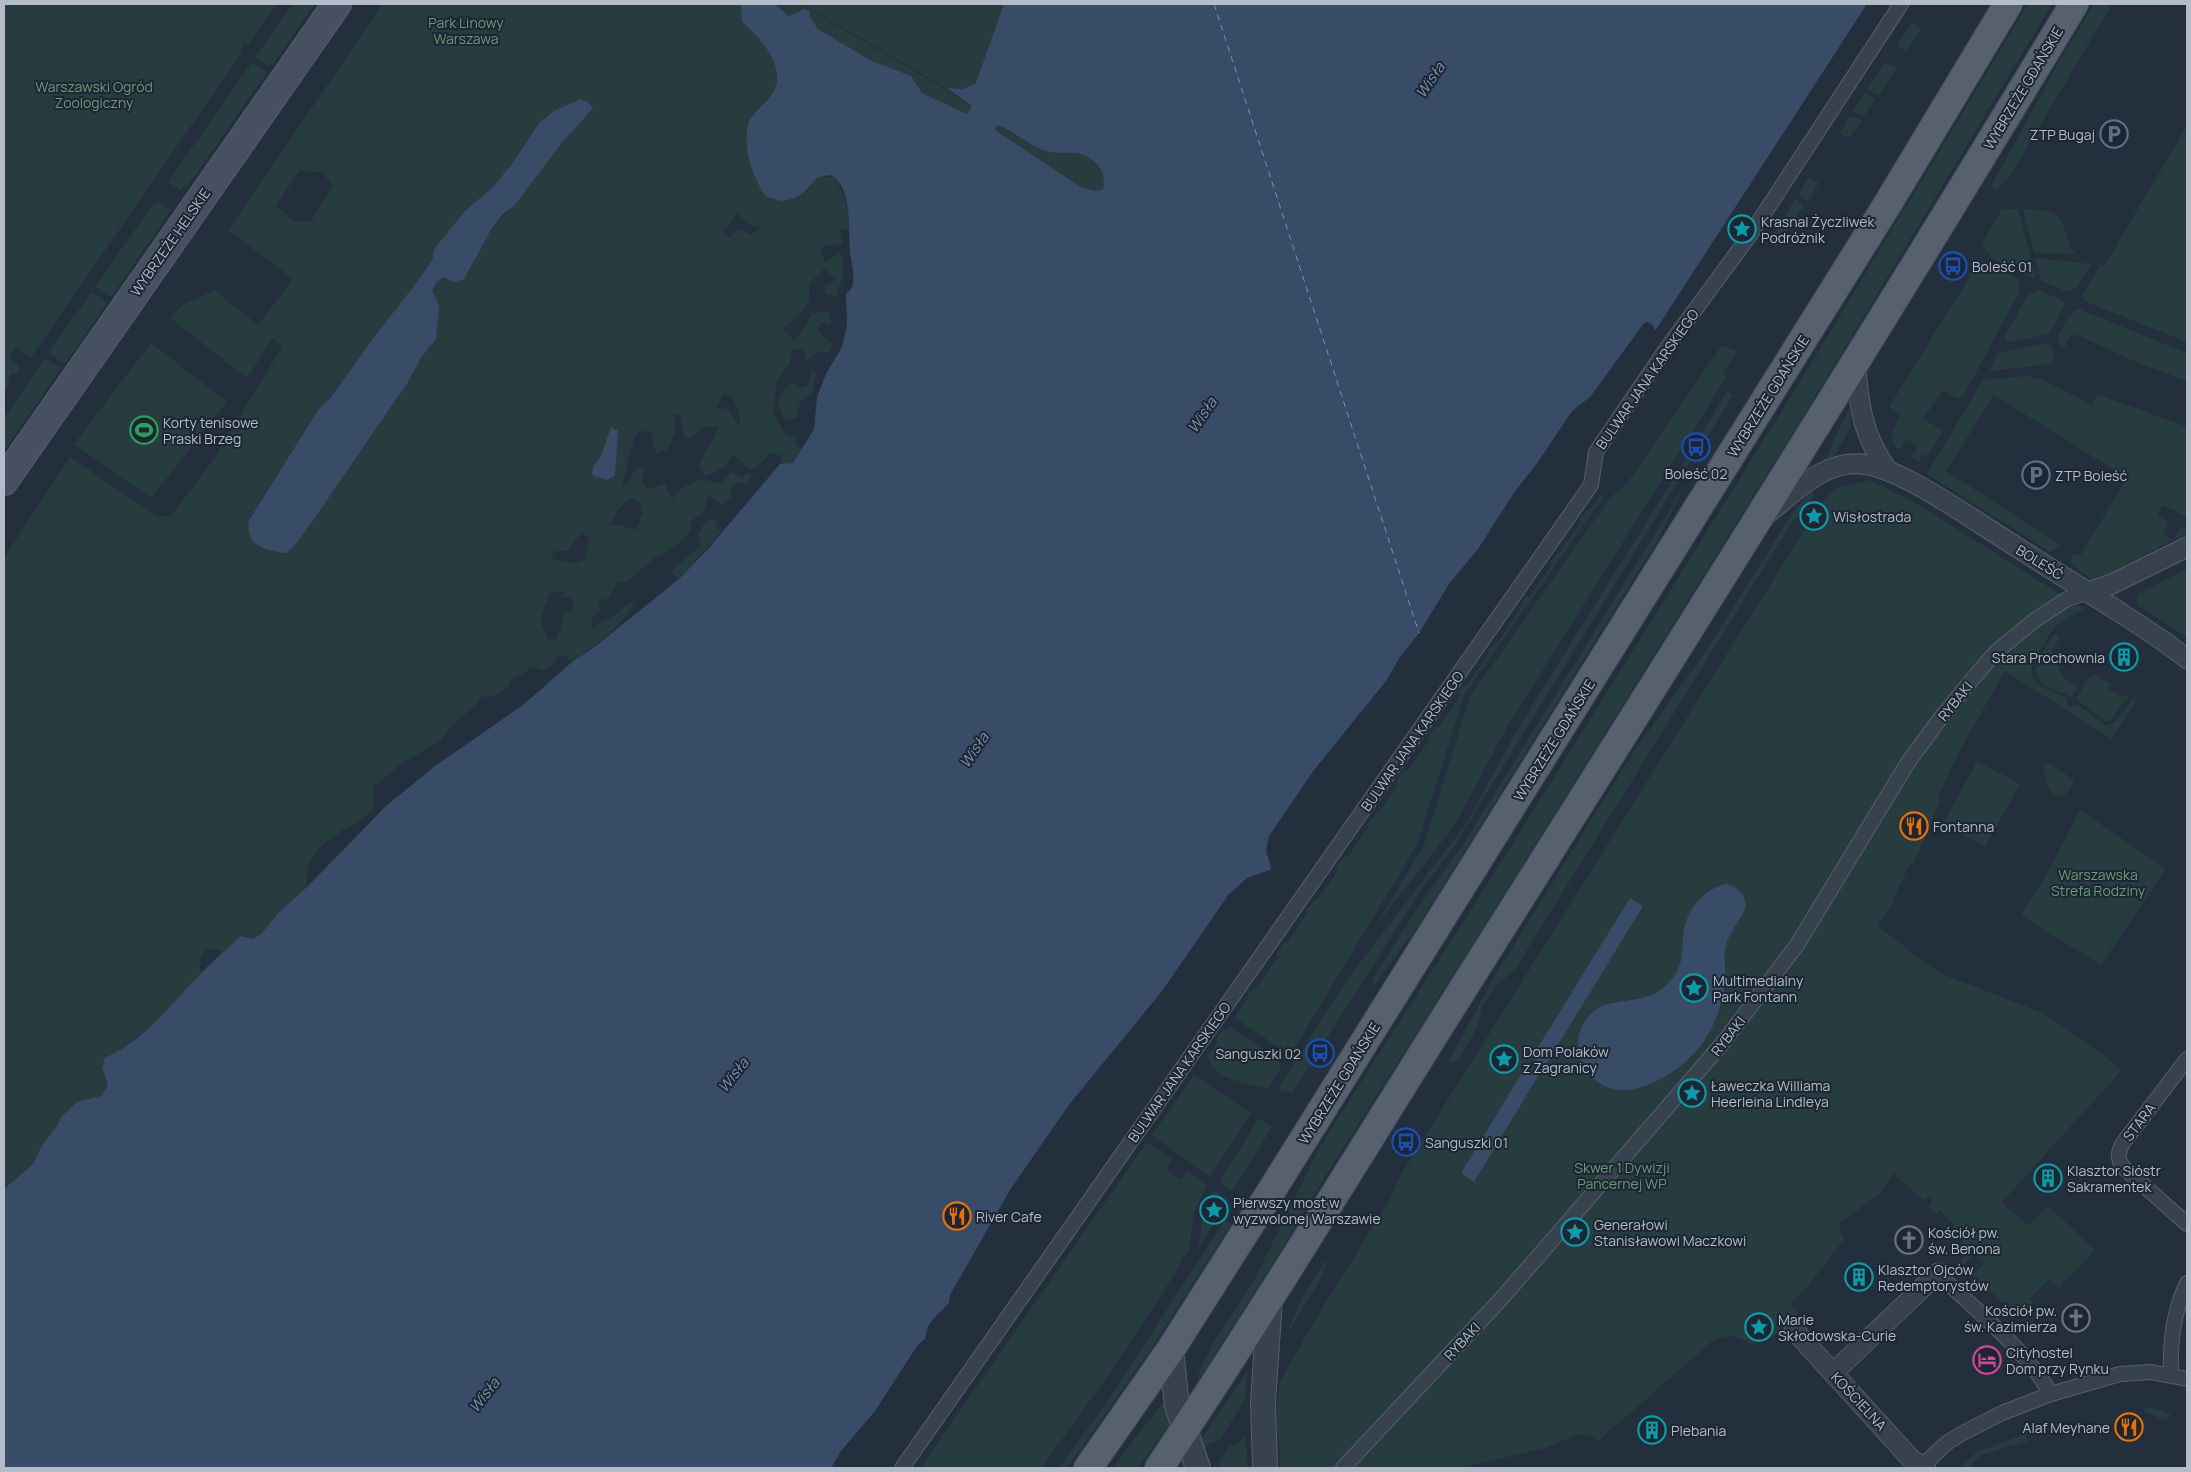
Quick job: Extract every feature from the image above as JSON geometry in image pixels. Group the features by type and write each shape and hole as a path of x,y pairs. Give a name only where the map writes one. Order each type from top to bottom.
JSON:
{"main road":[{"name":"WYBRZEŻE HELSKIE","path":"4,481 337,4"},
{"name":"WYBRZEŻE GDAŃSKIE","path":"1088,1468 1171,1349 1457,895 1877,221 2008,4"},
{"name":"WYBRZEŻE GDAŃSKIE","path":"1159,1468 1270,1300 1757,522 2074,4"}],"street":[{"name":"BULWAR JANA KARSKIEGO","path":"902,1468 1591,485 1596,452 1664,352 1750,235 1901,4"},
{"path":"1855,363 1859,402 1866,433 1888,471"},
{"name":"BOLEŚĆ","path":"1757,522 1822,471 1848,464 1863,464 1888,471 1916,484 2088,592 2169,644 2187,659"},
{"path":"2088,592 2120,581 2187,546"},
{"name":"RYBAKI","path":"1343,1468 1502,1298 1722,1044 1797,945 1907,764 1942,716 1976,675 1996,652 2035,620 2067,599 2088,592"},
{"name":"STARA","path":"2187,1059 2118,1150 2119,1162 2187,1224"},
{"path":"1833,1373 1943,1279 2026,1359 2043,1379 2051,1394"},
{"path":"2171,1375 2171,1338 2174,1319 2187,1283"},
{"path":"1265,1468 1263,1401 1270,1300"},
{"name":"KOŚCIELNA","path":"1794,1330 1916,1465"},
{"path":"1171,1349 1177,1406 1198,1468"},
{"path":"1916,1465 1948,1442 2002,1412 2051,1394 2120,1374 2143,1372 2187,1379"}],"green space":[{"name":"Warszawski Ogród Zoologiczny","path":"4,4 276,4 248,45 245,43 240,51 242,52 32,356 30,357 16,347 9,357 19,366 19,370 16,375 12,373 8,380 11,382 4,393"},
{"path":"293,4 315,4 272,65 268,66 255,57"},
{"name":"Park Linowy Warszawa","path":"383,4 754,4 742,22 755,33 786,72 815,177 833,177 841,189 846,202 850,230 840,230 843,244 823,246 820,253 826,262 837,254 842,255 844,273 836,297 825,294 825,285 837,280 824,269 809,284 810,301 783,329 794,341 806,326 811,314 828,311 831,324 822,322 817,330 833,345 829,353 817,352 807,362 803,350 793,349 790,363 777,381 773,414 786,435 796,437 795,445 802,448 793,463 780,464 782,456 770,453 756,468 749,470 739,459 732,455 725,467 705,476 699,465 718,426 703,427 691,439 684,438 681,415 675,414 675,432 668,449 656,453 651,432 638,431 622,484 627,484 637,466 644,469 643,482 647,490 665,484 672,499 680,489 702,479 720,484 731,472 742,478 746,474 751,476 747,484 739,481 729,491 731,497 721,505 709,495 704,512 691,521 691,528 684,540 652,560 625,583 618,581 609,598 597,601 600,610 592,619 592,628 615,615 629,603 635,605 613,631 572,662 565,655 557,657 555,663 542,671 533,667 510,681 508,687 496,695 481,697 476,705 455,722 441,740 401,764 373,787 373,809 350,827 341,830 338,835 325,843 317,852 307,868 307,886 280,911 281,926 253,939 241,936 223,952 218,949 207,949 200,960 201,973 162,1016 122,1050 135,1068 41,1147 33,1164 4,1189 4,558 70,457 157,516 171,516 216,456 282,347 273,338 247,378 170,318 183,304 214,290 258,325 293,279 228,230","holes":["514,161 514,206 491,231 464,279 466,210 493,187","299,171 322,172 333,186 311,221 295,222 276,206","737,213 749,225 761,227 751,235 738,229 729,238 723,232","372,340 431,345 422,356 408,382 312,522 249,519 318,410 360,359","723,394 732,397 740,413 739,425 726,407 720,410 716,408","632,498 640,503 643,513 636,530 620,525 610,525 619,508","583,531 589,541 585,560 576,563 553,559 552,552 568,550","567,591 562,597 573,597 572,612 564,613 556,640 549,641 540,620 550,593"]},
{"path":"774,4 800,4 1055,153 1055,144 1103,161 1111,183 1093,197 994,130 967,114 922,93 911,76 870,60 818,29 808,16 796,12 789,16"},
{"path":"802,4 1013,4 975,105"},
{"path":"2028,4 2052,4 1823,384 1197,1382 1200,1370 1213,1343 1254,1280 1321,1145 1502,861 1806,372"},
{"path":"2094,4 2112,4 2010,176 1997,190 1990,188 2059,62"},
{"path":"1912,22 1921,29 1906,52 1897,45"},
{"path":"252,62 265,71 266,74 187,187 184,186 182,189 185,191 181,191 168,182"},
{"path":"1884,64 1898,66 1878,96 1867,89"},
{"path":"1865,93 1875,100 1864,116 1852,112"},
{"path":"1850,116 1862,120 1850,137 1847,138 1840,132"},
{"path":"2187,126 2187,342 2084,301 2082,296 2100,266 2104,266"},
{"path":"1809,177 1819,183 1808,201 1798,195"},
{"path":"1795,199 1804,205 1791,224 1783,219"},
{"path":"158,202 171,210 112,296 108,296 95,287 153,204"},
{"path":"2002,209 2018,209 2035,274 2034,278 1997,261 1982,244"},
{"path":"2023,209 2054,213 2062,222 2072,251 2078,254 2034,253"},
{"path":"1780,224 1788,230 1776,247 1768,241"},
{"path":"2035,258 2091,264 2077,287 2068,292 2041,281"},
{"path":"1981,261 2017,278 2020,285 2019,292 1963,397 1957,399 1943,390 1923,419 1943,430 1927,456 1923,454 1919,462 1911,457 1917,449 1915,444 1909,440 1905,441 1901,450 1895,447 1891,436 1900,415 1889,407 1969,278 1974,262"},
{"path":"2040,290 2063,301 2065,305 2049,334 2009,342 2004,338 2026,298 2031,293"},
{"path":"92,292 105,301 106,305 66,362 62,362 48,352"},
{"path":"2079,309 2187,353 2187,381 2136,362 2077,335 2070,336 2065,347 2060,345 2057,338 2063,325 2071,313"},
{"name":"Korty tenisowe Praski Brzeg","path":"151,343 227,402 151,498 74,444"},
{"path":"2046,343 2052,347 2054,359 2051,364 1989,371 1998,353"},
{"path":"1722,345 1737,351 1723,373 1727,376 1507,727 1460,815 1447,835 1375,927 1424,845 1470,697 1610,498 1626,485"},
{"path":"45,358 59,367 60,370 4,451 4,418"},
{"path":"812,371 816,374 813,391 800,402 797,417 786,421 779,405 783,391 792,382 799,388 808,385"},
{"path":"2026,376 2040,379 2092,404 2097,394 2187,427 2187,517 2163,505 2157,516 2169,522 2163,534 2173,540 2182,526 2187,529 2187,533 2094,581 2070,563 2073,553 2080,556 2127,478 1994,395 1946,471 2061,545 2050,552 1927,474 1983,380"},
{"path":"1727,392 1733,395 1706,439 1700,436"},
{"path":"1850,408 1851,426 1835,456 1826,459 1837,432"},
{"path":"1687,457 1691,460 1450,853 1425,884 1292,1093 1282,1092 1278,1089 1346,981 1466,824 1517,730"},
{"name":"Skwer 1 Dywizji Pancernej WP","path":"1869,480 1909,499 2084,609 2055,626 2032,665 2031,674 2037,684 2067,698 2067,704 2071,707 2077,704 2106,726 2115,722 2133,699 2136,701 2111,739 2005,671 1960,750 1938,797 1941,799 1913,865 1910,864 1893,899 1895,900 1878,926 1929,966 1947,976 2043,1013 2105,1056 2121,1071 2002,1202 2028,1226 2048,1206 2095,1250 2059,1288 2049,1279 2030,1299 2034,1303 2019,1318 1973,1275 1984,1263 1975,1254 1962,1266 1960,1262 1966,1253 1962,1241 1951,1230 1955,1226 1939,1210 1937,1214 1928,1206 1933,1201 1928,1196 1923,1200 1893,1173 1881,1193 1841,1222 1840,1231 1844,1239 1809,1285 1791,1304 1799,1313 1770,1339 1763,1334 1752,1345 1732,1336 1722,1337 1711,1342 1618,1424 1616,1423 1599,1441 1590,1436 1580,1434 1541,1449 1459,1468 1281,1468 1277,1423 1278,1392 1281,1380 1312,1325 1390,1199 1397,1181 1820,505 1836,488"},
{"path":"1685,485 1659,538 1418,926 1375,984 1371,982 1414,914 1461,848"},
{"path":"1813,490 1813,498 1791,524 1514,971 1500,982 1490,994 1483,1006 1477,1028 1458,1060 1447,1064 1494,977 1636,748 1706,651 1795,509"},
{"path":"1602,494 1604,496 1464,695 1417,845 1294,1049 1288,1051 1281,1049 1238,1020 1235,1016 1248,999 1246,998 1253,988 1255,989 1278,957 1276,954 1284,942 1287,943 1314,899 1317,900 1338,871 1336,868 1345,856 1347,858 1369,826 1367,825 1376,813 1378,814 1398,783 1396,781 1405,769 1408,771 1429,740 1428,738 1435,727 1438,728 1460,696 1458,693 1465,684 1467,685 1489,653 1488,651 1496,641 1498,642 1520,609 1519,607 1527,596 1529,597 1551,566 1549,564 1556,554 1558,554 1581,523 1579,520 1587,510 1589,511"},
{"path":"712,519 718,522 715,528 722,531 679,579 671,571 701,545 698,534 704,524"},
{"path":"2187,569 2187,637 2137,605 2137,595"},
{"path":"2054,634 2060,637 2052,651 2064,679 2078,687 2072,697 2046,686 2040,681 2037,674 2039,660"},
{"path":"2095,675 2111,684 2108,688 2122,697 2124,695 2129,696 2109,722 2076,699 2089,677"},
{"path":"1977,761 2020,784 1985,847 1943,824"},
{"path":"2050,764 2074,780 2065,794 2055,795 2049,789 2043,768 2045,765"},
{"name":"Warszawska Strefa Rodziny","path":"2080,810 2166,869 2101,965 2021,915 2049,870"},
{"path":"1229,1026 1280,1060 1280,1069 1268,1088 1228,1078 1213,1068 1207,1057 1218,1042 1216,1040 1223,1029 1226,1030"},
{"path":"1194,1075 1251,1113 1210,1177 1152,1135"},
{"path":"1259,1118 1272,1127 1232,1192 1219,1182"},
{"path":"1147,1142 1172,1160 1168,1166 1169,1172 1180,1180 1187,1171 1207,1185 1194,1212 1189,1252 1182,1257 1178,1269 1110,1373 1041,1468 920,1468"},
{"path":"1213,1190 1228,1200 1198,1249 1204,1208"},
{"path":"1225,1220 1231,1224 1151,1349 1067,1468 1059,1468 1108,1400"},
{"path":"1325,1261 1327,1262 1323,1275 1286,1335 1303,1296"},
{"path":"1248,1370 1245,1400 1219,1441 1210,1443 1204,1451 1202,1438"},
{"path":"1171,1392 1173,1420 1138,1468 1112,1468"},
{"path":"2151,1407 2171,1414 2166,1421 2144,1412 2144,1408"},
{"path":"2026,1434 2028,1441 1982,1455 1967,1468 1960,1468 1978,1451"},
{"path":"1245,1435 1248,1468 1216,1468 1230,1446 1239,1443"}],"water":[{"name":"Wisła","path":"741,4 774,4 789,16 805,9 810,12 809,16 818,29 870,60 911,76 922,93 967,114 971,109 971,105 947,88 963,89 976,83 1004,4 1867,4 1655,331 1653,325 1648,322 1644,323 1590,397 1572,411 1538,462 1513,494 1478,549 1449,584 1419,633 1400,657 1386,681 1314,770 1269,836 1266,851 1271,867 1270,870 1247,878 1229,894 1162,991 1068,1106 1010,1190 950,1295 949,1303 928,1326 925,1339 917,1346 875,1411 841,1451 831,1468 4,1468 4,1189 33,1164 41,1147 62,1116 77,1102 101,1096 108,1085 102,1068 105,1058 133,1041 145,1031 201,973 241,936 253,939 261,934 280,911 308,886 386,806 435,766 523,705 572,662 597,645 679,579 708,549 780,464 793,463 814,429 817,397 826,374 842,347 847,326 846,294 851,289 853,278 847,201 838,181 830,175 817,178 803,193 792,199 781,201 765,196 748,157 746,140 750,120 770,97 776,87 777,77 775,66 765,46 742,22","holes":["996,125 1003,127 1043,150 1081,154 1092,159 1100,167 1104,177 1103,189 1096,191 1080,187 995,130"]},
{"path":"580,99 588,102 593,108 560,145 514,206 503,214 492,228 464,279 454,282 443,277 436,282 432,291 439,305 436,339 422,356 408,382 312,522 294,546 286,553 271,551 258,545 250,535 248,529 249,520 318,410 332,396 414,286 432,261 435,248 466,210 493,187 514,161 539,123 554,111"},
{"path":"611,427 618,431 615,475 607,480 594,476 592,473 593,467 601,456"},
{"name":"Multimedialny Park Fontann","path":"1725,884 1733,886 1740,891 1746,906 1725,950 1725,980 1722,999 1709,1033 1698,1049 1684,1063 1657,1081 1627,1090 1614,1089 1603,1085 1585,1069 1580,1058 1578,1047 1579,1035 1584,1023 1593,1012 1603,1006 1615,1002 1639,999 1663,988 1679,967 1682,957 1684,928 1691,911 1702,897 1716,887"},
{"path":"1630,898 1643,906 1545,1066 1532,1057"},
{"path":"1525,1068 1538,1076 1474,1182 1461,1173"}],"ferry route":[{"path":"1214,4 1419,633"}],"place":[{"name":"ZTP Bugaj","path":"2114,134"},
{"name":"Krasnal Życzliwek Podróżnik","path":"1742,229"},
{"name":"Boleść 01","path":"1953,266"},
{"name":"Korty tenisowe Praski Brzeg","path":"144,430"},
{"name":"Boleść 02","path":"1696,447"},
{"name":"ZTP Boleść","path":"2036,475"},
{"name":"Wisłostrada","path":"1814,516"},
{"name":"Stara Prochownia","path":"2124,657"},
{"name":"Fontanna","path":"1914,826"},
{"name":"Multimedialny Park Fontann","path":"1694,988"},
{"name":"Sanguszki 02","path":"1320,1053"},
{"name":"Dom Polaków z Zagranicy","path":"1504,1059"},
{"name":"Ławeczka Williama Heerleina Lindleya","path":"1692,1093"},
{"name":"Sanguszki 01","path":"1406,1142"},
{"name":"Klasztor Sióstr Sakramentek","path":"2048,1178"},
{"name":"Pierwszy most w wyzwolonej Warszawie","path":"1214,1210"},
{"name":"River Cafe","path":"957,1216"},
{"name":"Generałowi Stanisławowi Maczkowi","path":"1575,1232"},
{"name":"Kościół pw. św. Benona","path":"1909,1240"},
{"name":"Klasztor Ojców Redemptorystów","path":"1859,1277"},
{"name":"Kościół pw. św. Kazimierza","path":"2076,1318"},
{"name":"Marie Skłodowska-Curie","path":"1759,1327"},
{"name":"Cityhostel Dom przy Rynku","path":"1987,1360"},
{"name":"Alaf Meyhane","path":"2129,1427"},
{"name":"Plebania","path":"1652,1430"}]}
